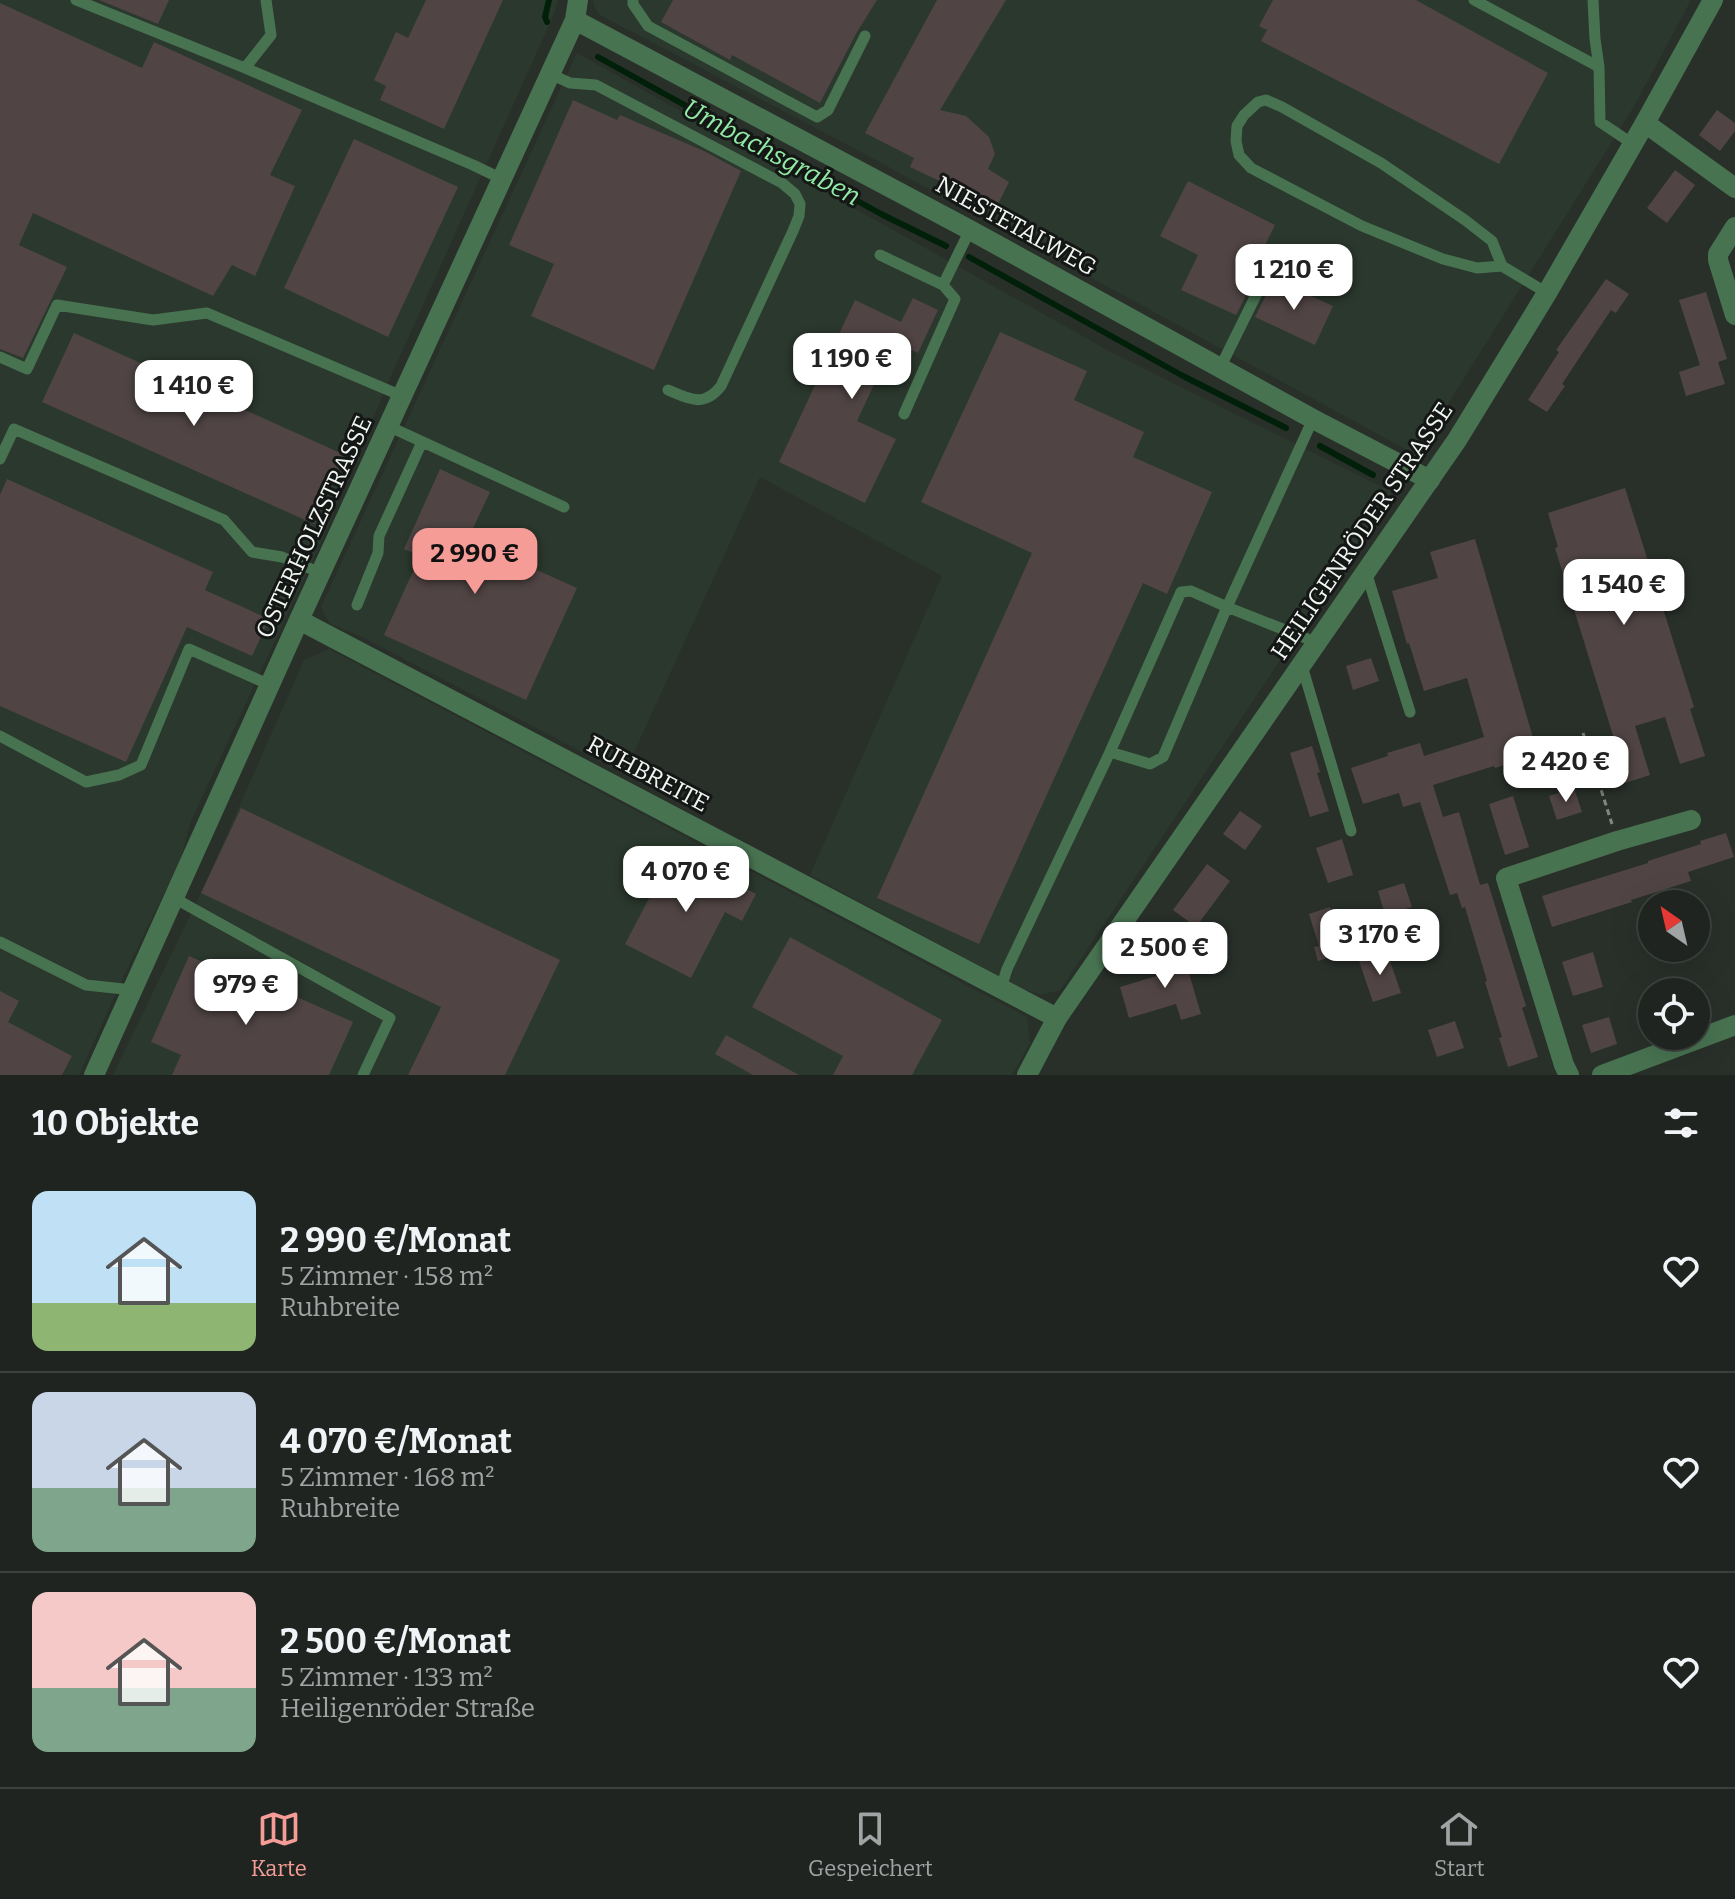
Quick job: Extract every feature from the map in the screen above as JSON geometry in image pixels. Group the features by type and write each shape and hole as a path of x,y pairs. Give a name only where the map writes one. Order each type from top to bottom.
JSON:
{"street":[{"name":"HEILIGENRÖDER STRASSE","path":"1027,1075 1057,1018 1457,440 1547,293 1713,0"},
{"name":"OSTERHOLZSTRASSE","path":"94,1075 577,10"},
{"name":"NIESTETALWEG","path":"577,10 1220,368 1430,480"},
{"path":"1645,123 1735,188"},
{"path":"1735,227 1718,254 1735,315"},
{"name":"RUHBREITE","path":"299,620 1057,1018"},
{"path":"1569,1075 1506,878 1691,820"},
{"path":"1602,1075 1735,1025"}],"lane":[{"path":"76,0 245,68 502,179"},
{"path":"245,68 271,35 266,0"},
{"path":"633,0 648,26 817,117 828,110 865,36"},
{"path":"1474,0 1599,67"},
{"path":"1591,1 1599,67 1600,122 1633,144"},
{"path":"550,74 570,83 596,85 782,183 795,194 800,204 793,231 721,386 708,398 698,400 668,390"},
{"path":"1502,266 1492,241 1465,220 1381,163 1282,107 1266,100 1258,102 1237,126 1239,155 1251,168 1271,179 1362,226 1443,259 1477,268 1502,266 1547,293"},
{"path":"943,285 970,230"},
{"path":"880,255 943,285 955,299 904,414"},
{"path":"1220,368 1268,271"},
{"path":"0,357 27,369 57,305 153,320 207,313 402,396"},
{"path":"1110,752 1150,764 1163,757 1313,419"},
{"path":"388,426 564,507"},
{"path":"0,459 14,429 224,520 252,552 282,557 321,573"},
{"path":"357,605 378,553 379,536 422,442"},
{"path":"1366,572 1410,712"},
{"path":"1001,988 1007,969 1110,752 1181,592 1191,591 1318,643"},
{"path":"0,736 86,782 119,775 141,765 189,649 270,685"},
{"path":"1302,666 1351,831"},
{"path":"174,898 390,1018 363,1075"},
{"path":"0,942 86,985 133,990"}],"path":[{"path":"1583,733 1617,841"}],"shaded area":[{"path":"0,0 558,0 387,385 322,540 191,821 180,861 79,1075 0,1075"},
{"path":"593,0 1691,0 1633,108 1416,455 850,146 600,15"},
{"path":"577,53 1111,352 1392,492 1060,990 1041,995 1022,989 810,875 942,576 760,477 624,774 362,637 329,623 321,607"},
{"path":"329,649 1027,1017 1030,1043 1012,1075 113,1075 201,893 304,660"}],"building":[{"path":"99,0 169,0 158,24"},
{"path":"426,0 503,0 444,129 380,100 386,86 374,80 396,32 408,38"},
{"path":"673,0 877,0 820,103 732,55 730,60 661,22"},
{"path":"937,0 1006,0 940,110 966,116 989,137 995,154 988,169 1009,182 996,208 910,167 914,158 865,133"},
{"path":"1273,0 1416,0 1548,73 1499,164 1261,41 1267,30 1259,26"},
{"path":"0,3 142,68 154,42 302,110 270,175 295,186 255,276 232,265 213,296 33,213 19,245 67,267 23,358 0,349"},
{"path":"573,100 617,120 620,115 704,151 741,171 654,370 531,316 554,264 509,245"},
{"path":"1717,110 1735,123 1735,131 1720,151 1699,135"},
{"path":"354,139 458,187 388,337 284,288"},
{"path":"1675,170 1695,185 1667,223 1647,208"},
{"path":"1188,181 1275,225 1253,269 1258,272 1236,315 1181,290 1198,255 1160,236"},
{"path":"1274,279 1333,306 1315,345 1255,317"},
{"path":"1606,279 1629,294 1616,313 1611,310 1547,412 1528,400 1559,352 1556,350"},
{"path":"1706,292 1727,359 1718,362 1725,384 1686,396 1679,372 1700,365 1679,300"},
{"path":"913,298 938,310 918,353 894,342 857,421 896,439 865,503 779,462 855,300 901,322"},
{"path":"1000,332 1087,371 1074,400 1144,432 1133,457 1212,492 1167,594 1143,583 979,944 877,898 1032,553 921,502"},
{"path":"74,333 345,455 314,524 42,402"},
{"path":"440,469 490,492 468,539 577,588 526,700 384,635 420,556 404,549"},
{"path":"7,479 213,572 205,590 269,619 252,656 187,627 126,762 0,706 0,495"},
{"path":"1625,488 1694,707 1690,709 1705,756 1680,764 1665,717 1635,726 1650,775 1625,783 1555,548 1558,547 1548,513"},
{"path":"1475,539 1538,755 1433,785 1443,817 1459,812 1480,885 1488,883 1526,1006 1522,1008 1538,1057 1508,1067 1465,907 1462,908 1457,893 1450,895 1420,802 1403,807 1399,793 1363,804 1351,768 1420,743 1424,756 1484,737 1467,678 1424,691 1392,591 1438,578 1430,552"},
{"path":"1371,658 1379,681 1353,690 1346,666"},
{"path":"1312,746 1329,811 1310,817 1290,753"},
{"path":"1574,788 1582,812 1557,820 1549,796"},
{"path":"1513,796 1529,847 1505,855 1489,804"},
{"path":"241,808 560,960 505,1075 408,1075 441,1007 201,893"},
{"path":"1240,811 1262,826 1245,850 1223,834"},
{"path":"1726,833 1734,857 1688,872 1691,881 1663,890 1638,890 1638,898 1632,902 1552,927 1542,896 1648,863 1701,844 1700,841"},
{"path":"1342,839 1353,875 1328,883 1316,848"},
{"path":"674,851 756,894 742,921 725,912 691,978 625,944"},
{"path":"1207,864 1230,881 1196,927 1173,910"},
{"path":"1404,883 1412,907 1385,915 1378,891"},
{"path":"1330,907 1339,934 1334,935 1340,954 1318,961 1314,947 1319,946 1309,914"},
{"path":"790,937 942,1020 912,1075 833,1075 843,1056 752,1007"},
{"path":"1189,946 1195,968 1188,970 1201,1014 1181,1020 1176,1004 1129,1018 1120,987 1176,970 1171,952"},
{"path":"1387,952 1401,993 1373,1002 1359,961"},
{"path":"1593,952 1603,987 1573,996 1562,962"},
{"path":"189,956 219,969 221,963 353,1022 329,1075 172,1075 181,1055 151,1042"},
{"path":"0,991 19,1001 8,1022 72,1056 62,1075 0,1075"},
{"path":"1609,1017 1617,1044 1591,1053 1582,1025"},
{"path":"1455,1021 1464,1048 1437,1057 1428,1030"},
{"path":"726,1035 799,1075 753,1075 715,1054"}],"waterway":[{"name":"Umbachsgraben","path":"547,22 545,17 549,0"},
{"name":"Umbachsgraben","path":"598,57 881,214 946,246"},
{"name":"Umbachsgraben","path":"969,257 1183,376 1286,428"},
{"name":"Umbachsgraben","path":"1320,446 1373,475"}]}
